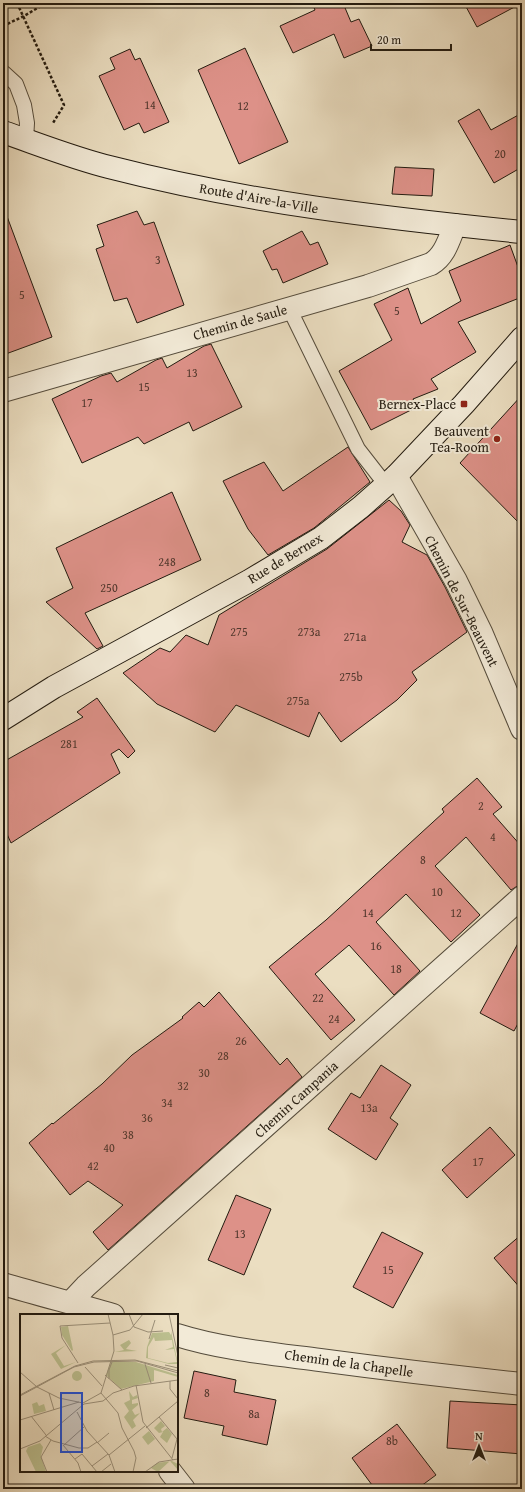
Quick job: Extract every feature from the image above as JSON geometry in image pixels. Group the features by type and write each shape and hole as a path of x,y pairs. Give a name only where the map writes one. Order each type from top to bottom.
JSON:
{"street":[{"name":"Route d'Aire-la-Ville","path":"3,132 108,167 190,186 352,213 522,232"},
{"name":"Chemin de Saule","path":"3,391 368,286 431,264 438,260 442,255 455,225"},
{"name":"Rue de Bernex","path":"3,719 54,687 298,553 321,538 361,507 391,480 464,404 522,338"},
{"name":"Chemin de Sur-Beauvent","path":"391,480 456,581 481,632 522,729"},
{"name":"Chemin Campania","path":"61,1305 86,1286 522,897"},
{"path":"3,1284 61,1305 108,1314"},
{"name":"Chemin de la Chapelle","path":"178,1335 223,1346 289,1356 460,1378 522,1384"},
{"path":"171,1472 184,1489"}],"lane":[{"path":"4,74 16,84 24,105 27,123 33,142"},
{"path":"289,308 358,449 391,480"}],"path":[{"path":"17,3 64,105 33,142"},
{"path":"3,26 46,3"}],"building":[{"path":"312,3 343,3 351,22 359,19 372,46 344,58 334,34 293,53 280,26 315,10"},
{"path":"464,3 522,3 477,27"},
{"path":"245,48 288,142 239,164 198,70"},
{"path":"130,49 135,60 140,58 169,122 144,133 139,123 124,130 99,76 115,69 110,58"},
{"path":"479,109 491,130 522,113 522,167 494,183 458,121"},
{"path":"395,167 434,169 432,196 392,194"},
{"path":"3,211 5,211 52,337 3,355"},
{"path":"137,211 144,225 154,222 184,305 137,323 127,298 114,301 96,249 104,246 97,225"},
{"path":"302,231 310,245 318,242 328,264 283,283 277,269 272,270 263,251"},
{"path":"510,245 522,278 522,297 458,322 476,352 431,379 438,389 413,399 417,407 371,430 339,371 392,340 374,304 408,288 421,324 461,301 449,271"},
{"path":"211,344 242,407 193,431 189,422 144,444 138,437 82,463 52,399 101,376 111,373 117,382 162,358 167,368 204,346"},
{"path":"522,395 522,526 460,463"},
{"path":"348,447 370,482 314,528 268,555 248,529 223,481 264,462 283,491"},
{"path":"172,492 201,560 85,613 103,646 97,649 46,602 73,588 56,548"},
{"path":"389,500 401,511 410,525 402,542 427,555 445,587 467,632 412,672 417,680 397,700 341,742 319,712 309,737 236,705 215,732 157,704 123,673 160,648 170,652 186,635 208,645 219,615 327,549"},
{"path":"97,698 135,751 128,758 119,749 111,754 120,773 11,843 3,825 3,762 83,717 77,712"},
{"path":"477,778 502,807 493,814 522,847 522,885 519,885 511,890 466,837 435,866 480,915 451,942 406,894 376,922 420,971 394,995 349,945 315,974 355,1020 331,1040 269,967 326,920 444,812 442,809"},
{"path":"522,936 522,1016 514,1031 480,1013"},
{"path":"219,992 280,1065 287,1058 302,1077 108,1250 93,1232 123,1205 88,1181 70,1195 29,1143 102,1084 132,1055 183,1018 182,1017 199,1002 204,1007"},
{"path":"381,1065 411,1085 390,1118 398,1124 376,1160 328,1129 351,1093 360,1098"},
{"path":"490,1127 515,1155 467,1198 442,1170"},
{"path":"236,1195 271,1209 244,1275 208,1260"},
{"path":"382,1232 423,1253 393,1308 353,1287"},
{"path":"522,1234 522,1290 494,1258"},
{"path":"194,1371 236,1380 234,1392 276,1400 267,1445 222,1435 224,1426 184,1418"},
{"path":"450,1401 522,1405 522,1454 447,1448"},
{"path":"397,1424 436,1475 417,1489 375,1489 352,1458"}],"place":[{"name":"Bernex-Place","path":"464,404"},
{"name":"Beauvent Tea-Room","path":"497,439"}]}
